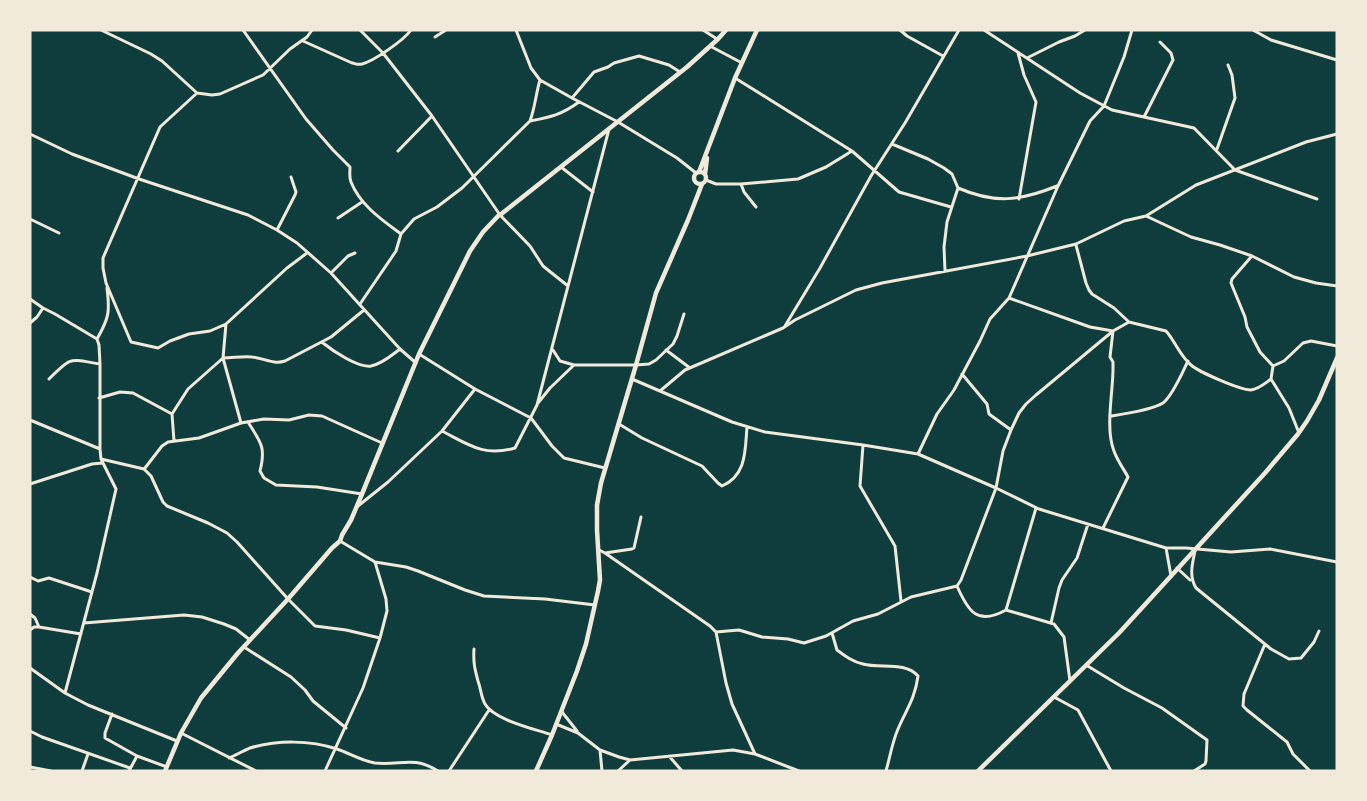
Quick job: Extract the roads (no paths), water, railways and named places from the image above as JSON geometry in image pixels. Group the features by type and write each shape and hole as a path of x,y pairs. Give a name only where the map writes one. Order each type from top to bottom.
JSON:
{"main road":[{"path":"166,769 181,733 201,698 218,675 340,540 362,494 419,354 470,251 483,232 499,214 680,72 726,30"},
{"path":"696,199 694,179 700,173 735,78 757,30"},
{"path":"536,771 562,712 586,644 600,580 597,505 656,293 702,184 706,180 700,173"},
{"path":"696,182 702,184"},
{"path":"978,771 1119,633 1265,473 1299,433 1319,400 1337,358"}],"street":[{"path":"101,30 162,61 197,93 212,95 220,94 263,75 290,49 303,41 312,30"},
{"path":"243,30 306,119 350,167 351,181 362,202 401,234"},
{"path":"360,30 382,53 432,116 500,215 530,246 543,266 568,286"},
{"path":"303,41 359,64 366,63 405,38 411,30"},
{"path":"435,37 446,30"},
{"path":"516,30 531,68 540,80 618,122 700,173"},
{"path":"703,30 718,39"},
{"path":"901,30 907,36 943,56"},
{"path":"783,328 959,30"},
{"path":"984,30 1080,93 1104,106 1112,110 1194,128 1235,170 1317,199"},
{"path":"1027,58 1085,30"},
{"path":"918,454 937,414 962,375 990,318 1009,298 1058,186 1090,121 1104,106 1124,57 1132,30"},
{"path":"1253,30 1271,40 1337,60"},
{"path":"1144,117 1173,60 1171,54 1160,42"},
{"path":"710,46 742,63"},
{"path":"1017,51 1024,75 1036,102 1019,199"},
{"path":"572,98 594,72 639,56 669,65 680,72"},
{"path":"1216,150 1235,98 1232,75 1228,65"},
{"path":"735,78 852,151 899,192 951,207"},
{"path":"360,304 396,251 401,234 414,219 451,197 530,121 540,80"},
{"path":"30,484 92,464 102,463 98,339 106,323 109,309 103,268 104,258 160,127 197,93"},
{"path":"530,121 554,116 579,102"},
{"path":"398,152 432,116"},
{"path":"442,431 489,452 515,448 537,405 609,128"},
{"path":"30,134 72,154 139,179 248,215 277,230 297,243 331,273 400,349 416,363"},
{"path":"660,391 685,370 783,328 856,290 1076,244 1124,221 1146,216 1196,185 1306,142 1337,134"},
{"path":"892,144 931,160 944,168 952,174 958,188 947,222 944,247 945,271"},
{"path":"706,180 716,184 741,184 798,178 826,167 852,151"},
{"path":"561,167 593,192"},
{"path":"277,230 296,192 291,177"},
{"path":"741,184 744,192 756,207"},
{"path":"958,188 997,199 1019,199 1058,186"},
{"path":"338,218 362,202"},
{"path":"1146,216 1191,237 1252,256 1294,277 1337,286"},
{"path":"30,219 59,233"},
{"path":"1076,244 1089,290 1129,322 1166,331 1191,365 1213,377 1250,390 1262,387 1270,379 1273,366"},
{"path":"106,283 131,342 158,348 189,334 210,331 226,324 287,268 308,253"},
{"path":"331,273 348,256 355,253"},
{"path":"1252,256 1231,283 1247,327 1260,352 1273,366"},
{"path":"1009,298 1089,327 1113,331"},
{"path":"30,299 98,339"},
{"path":"30,323 38,317 43,308"},
{"path":"174,441 172,414 188,389 223,358 256,357 279,363 323,343 364,310"},
{"path":"552,348 560,361 574,365 649,364 673,344 684,314"},
{"path":"716,632 739,630 762,638 788,639 804,643 817,640 852,621 878,614 911,597 957,586 996,488 1003,451 1019,413 1026,404 1113,331 1129,322"},
{"path":"226,324 223,358 241,423"},
{"path":"1103,528 1128,477 1114,452 1111,440 1113,362 1110,357 1113,331"},
{"path":"1273,366 1284,361 1303,343 1311,341 1337,346"},
{"path":"323,343 350,360 367,366 385,360 400,349"},
{"path":"666,350 690,368"},
{"path":"419,354 475,389 531,418 564,458 606,468"},
{"path":"49,378 63,364 72,359 100,364"},
{"path":"1111,416 1153,407 1163,402 1172,392 1188,361"},
{"path":"537,405 550,388 574,365"},
{"path":"962,375 987,404 989,414 1011,430"},
{"path":"632,379 732,422 765,432 918,454 1036,508 1166,548 1231,552 1270,549 1337,562"},
{"path":"1270,379 1289,408 1299,433"},
{"path":"356,508 388,482 442,431 475,389"},
{"path":"99,398 120,392 133,393 172,414"},
{"path":"144,469 162,446 168,442 199,438 241,423 264,419 289,420 309,415 322,416 382,443"},
{"path":"30,420 100,449"},
{"path":"249,422 263,450 260,471 271,483 362,494"},
{"path":"619,424 642,438 702,466 722,486 730,482 740,471 744,458 747,427"},
{"path":"863,445 860,486 895,546 901,601"},
{"path":"101,459 144,469 155,483 167,506 227,533 315,626 380,638"},
{"path":"65,693 116,489 101,459"},
{"path":"957,586 966,606 972,612 981,616 994,617 1006,610 1036,508"},
{"path":"605,553 634,548 642,517"},
{"path":"1051,623 1059,588 1077,558 1088,524"},
{"path":"340,540 375,562 418,571 484,596 545,599 595,605"},
{"path":"1166,548 1171,576"},
{"path":"1192,581 1195,549"},
{"path":"598,550 716,632 732,704 755,753"},
{"path":"325,771 363,688 387,611 386,599 375,562"},
{"path":"1178,568 1196,588 1271,649 1289,659 1301,658 1314,642 1319,631"},
{"path":"30,577 38,581 49,578 92,592"},
{"path":"1006,610 1054,624 1060,630 1064,637 1070,681"},
{"path":"30,615 35,618 39,627"},
{"path":"84,623 184,615 202,617 224,624 250,640"},
{"path":"30,630 39,627 81,634"},
{"path":"832,633 837,650 854,661 880,667 906,667 918,676 912,703 898,728 886,771"},
{"path":"1265,644 1244,694 1243,706 1287,742 1293,754 1310,771"},
{"path":"244,647 291,677 313,701 346,728"},
{"path":"474,649 475,673 484,702 489,710 552,735"},
{"path":"1086,666 1162,708 1207,740 1206,761 1194,771"},
{"path":"30,668 65,693 88,705 177,741"},
{"path":"1054,697 1078,710 1111,771"},
{"path":"449,771 489,710"},
{"path":"562,712 578,733 600,750 630,760 733,750 755,753 799,771"},
{"path":"112,714 104,737 166,769"},
{"path":"556,724 578,733"},
{"path":"30,731 129,770 137,756"},
{"path":"181,733 256,771"},
{"path":"229,758 249,749 286,742 306,743 336,748 375,763 417,762 429,765 438,771"},
{"path":"600,750 602,771"},
{"path":"82,771 88,754"},
{"path":"669,756 682,771"},
{"path":"618,771 630,760"},
{"path":"30,767 51,771"}]}
